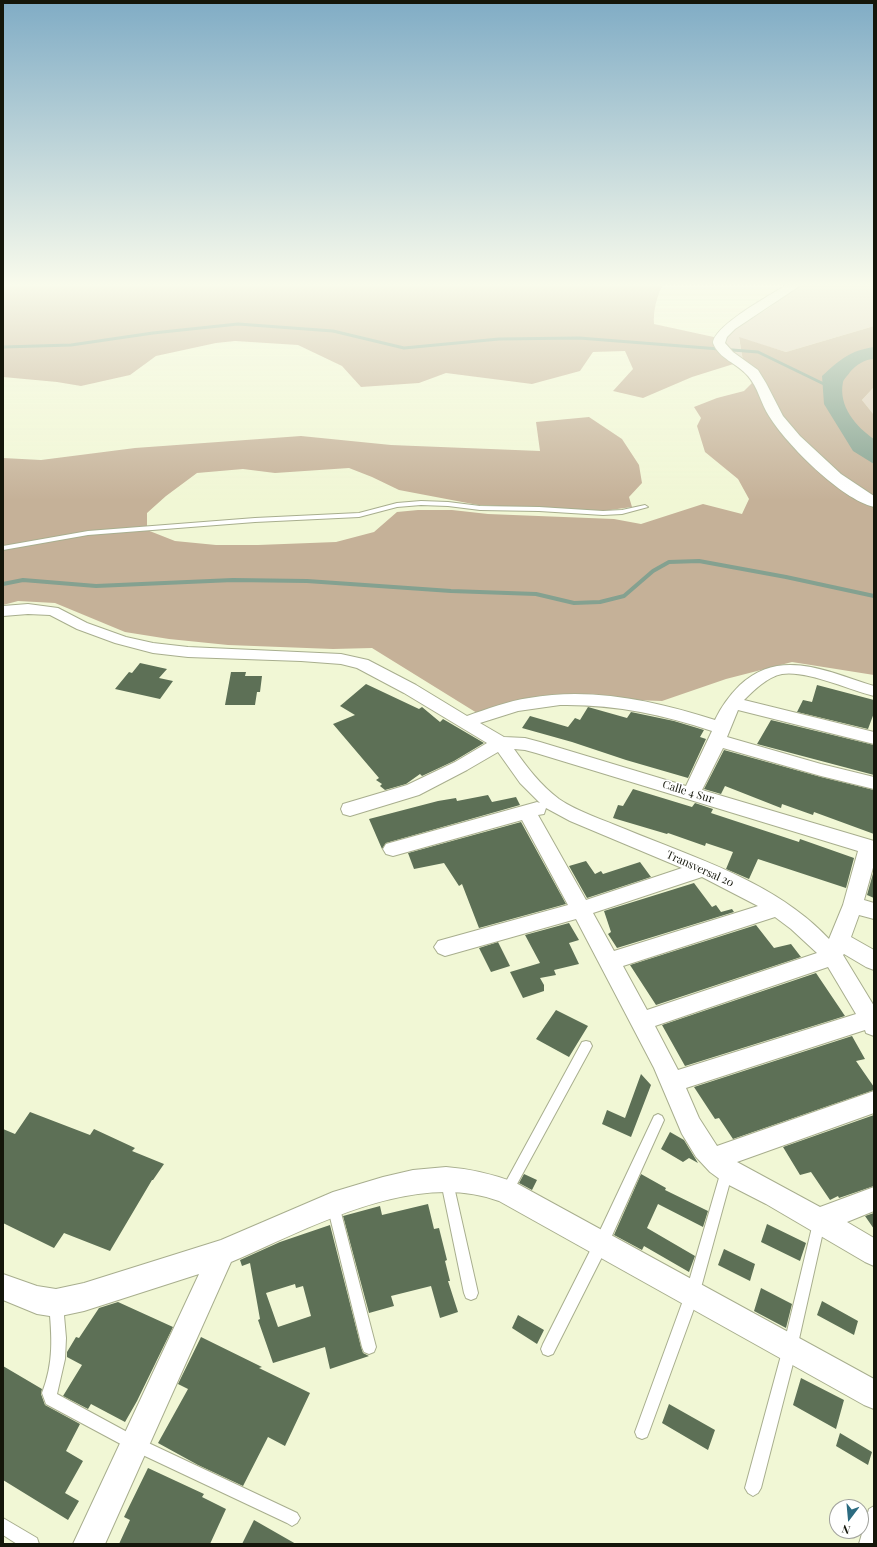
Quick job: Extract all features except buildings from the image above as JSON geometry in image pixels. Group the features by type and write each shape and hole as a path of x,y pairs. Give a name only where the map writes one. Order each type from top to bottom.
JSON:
{"main road":[{"path":"731,355 753,373 760,383 775,415 783,426 822,468 837,481 874,502"}],"street":[{"path":"3,610 28,609 53,611 82,626 121,640 160,648 188,652 341,659 362,664 380,672 500,743 461,766 413,790 350,809"},
{"path":"692,793 733,703 757,679 768,673 784,669 806,672 874,691"},
{"path":"466,722 520,705 566,699 600,700 642,705 678,714 719,734 821,770 874,784"},
{"path":"733,703 874,738"},
{"name":"Calle 4 Sur","path":"500,743 525,744 540,748 872,848"},
{"name":"Transversal 20","path":"500,743 526,779 554,804 584,819 737,884 778,908 836,949 853,988 872,1014"},
{"path":"393,849 554,804"},
{"path":"527,812 610,961 673,1082 702,1146 720,1164 820,1220 874,1253"},
{"path":"836,949 853,905 872,848"},
{"path":"446,947 581,909 703,869"},
{"path":"853,905 874,911"},
{"path":"610,961 778,908"},
{"path":"641,1021 836,949 874,961"},
{"path":"673,1082 872,1014"},
{"path":"720,1164 874,1102"},
{"path":"3,1287 37,1300 56,1303 84,1297 222,1253 333,1205 383,1189 413,1182 446,1179 469,1181 491,1186 507,1192 874,1395"},
{"path":"820,1220 874,1199"},
{"path":"89,1544 222,1253"}],"lane":[{"path":"3,548 88,533 255,520 360,515 397,505 421,502 480,508 539,509 603,513 622,512 645,507"},
{"path":"507,1192 586,1046"},
{"path":"548,1349 601,1244 658,1120"},
{"path":"642,1432 692,1295 720,1164"},
{"path":"446,1179 471,1293"},
{"path":"333,1205 369,1347"},
{"path":"753,1488 790,1348 820,1220"},
{"path":"56,1303 59,1358 57,1371 49,1393 51,1399 136,1444 292,1518"},
{"path":"867,1544 874,1514"},
{"path":"3,1526 31,1544"}],"shaded area":[{"path":"3,355 160,355 156,356 130,375 81,386 57,382 3,377"},
{"path":"319,355 591,355 580,371 532,384 446,373 419,383 361,387 342,366"},
{"path":"627,355 736,355 743,361 692,377 643,398 613,391 633,369"},
{"path":"734,355 742,355 743,361"},
{"path":"742,355 874,355 874,387 862,400 874,415 874,675 792,662 726,679 662,701 545,697 477,713 372,648 333,649 228,645 169,639 125,632 55,603 18,601 3,605 3,458 41,460 135,448 301,436 391,445 540,451 536,422 589,417 622,439 639,465 642,483 629,497 632,507 610,510 587,510 478,505 399,490 349,468 275,473 243,469 197,473 166,496 147,513 147,530 175,541 216,545 258,545 336,542 374,532 397,512 418,510 452,510 488,514 614,519 641,524 703,504 742,514 749,499 738,479 705,452 697,426 701,418 694,407 717,398 744,391 761,374 743,361"},
{"path":"849,355 874,355 874,359 864,361 852,369 843,382 842,391 843,399 850,415 867,434 874,439 874,464 853,451 824,404 822,376"},
{"path":"874,387 874,415 862,400"}],"waterway":[{"path":"765,355 828,386"},
{"path":"3,584 23,580 96,586 233,580 307,581 451,591 536,594 574,603 600,602 624,596 653,571 669,562 699,561 786,577 874,596"}]}
